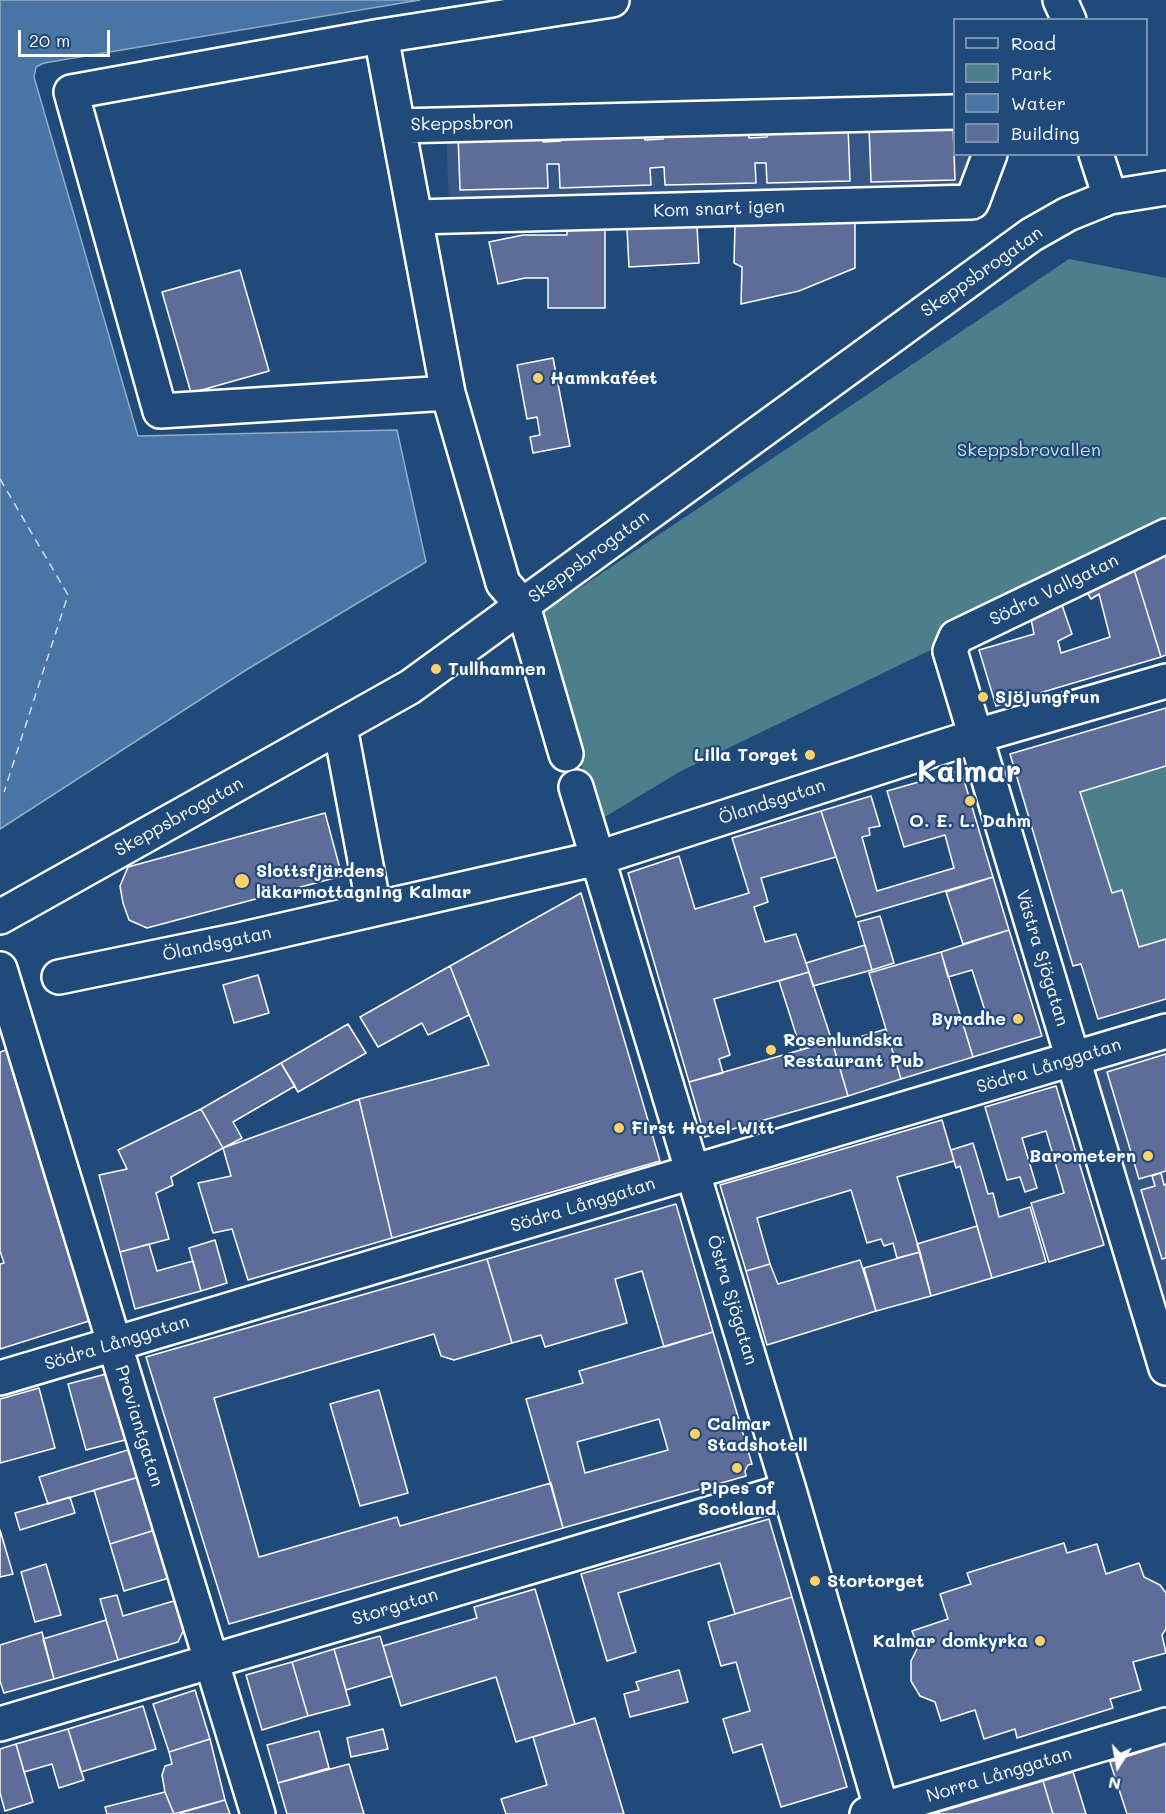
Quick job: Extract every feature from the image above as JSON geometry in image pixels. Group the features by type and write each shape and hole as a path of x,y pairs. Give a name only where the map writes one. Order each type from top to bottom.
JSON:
{"street":[{"path":"448,393 160,411 71,92 381,36 612,0"},
{"path":"1060,0 1068,18"},
{"path":"381,36 398,126"},
{"name":"Skeppsbron","path":"523,606 503,583 448,393 398,126 953,112"},
{"name":"Kom snart igen","path":"415,217 972,202 989,156"},
{"path":"1097,156 1110,197"},
{"name":"Skeppsbrogatan","path":"0,917 410,687 1031,235 1068,214 1110,197 1166,188"},
{"name":"Södra Vallgatan","path":"950,651 956,637 1166,536"},
{"path":"523,606 566,754"},
{"name":"Västra Sjögatan","path":"950,651 1166,1368"},
{"name":"Ölandsgatan","path":"59,977 239,940 598,858 976,736 1166,681"},
{"path":"340,727 374,908"},
{"name":"Östra Sjögatan","path":"576,787 789,1490 877,1812"},
{"name":"Proviantgatan","path":"0,969 258,1814"},
{"name":"Södra Långgatan","path":"0,1378 1166,1031"},
{"name":"Storgatan","path":"0,1724 789,1490"},
{"name":"Norra Långgatan","path":"877,1812 1166,1725"}],"shaded area":[{"path":"953,119 953,156 972,156 966,191 449,208 446,130"},
{"path":"1166,1047 1166,1322 1149,1253 1095,1085 1098,1068"}],"green space":[{"name":"Skeppsbrovallen","path":"1069,259 1166,278 1166,536 681,771 598,821 538,616"},
{"path":"1166,766 1166,939 1139,947 1122,890 1112,893 1080,792"}],"water":[{"path":"0,0 420,0 44,63 36,67 34,77 138,436 397,430 426,562 246,670 0,829"}],"building":[{"path":"953,124 955,180 871,182 869,126"},
{"path":"848,126 850,181 767,183 766,163 755,163 756,183 665,185 664,167 650,168 651,185 560,188 559,164 547,164 548,188 460,190 458,135 543,132 543,142 561,141 560,132 645,130 645,140 663,139 663,130 749,128 749,138 767,137 767,128"},
{"path":"855,222 855,268 799,291 741,304 742,267 734,263 735,226"},
{"path":"567,226 605,226 605,308 548,308 548,278 525,278 498,284 489,242 523,235 567,235"},
{"path":"697,226 699,263 629,267 627,229"},
{"path":"240,270 269,371 191,393 162,292"},
{"path":"553,358 570,446 533,453 530,437 540,435 537,417 527,419 517,365"},
{"path":"1166,553 1166,655 1161,657 1132,563"},
{"path":"1132,563 1161,657 996,706 979,650 1034,634 1031,619 1061,602 1072,634 1058,641 1061,653 1110,637 1099,594 1091,599 1085,589"},
{"path":"1166,708 1166,766 1080,792 1112,893 1122,890 1139,947 1166,939 1166,999 1098,1019 1081,964 1073,966 1010,754"},
{"path":"961,770 993,877 856,917 821,811 871,796 880,826 869,828 870,835 862,837 877,891 954,868 945,835 904,847 887,791"},
{"path":"821,811 836,857 761,878 768,902 754,907 765,942 796,934 809,972 714,999 730,1055 719,1059 723,1073 689,1082 628,873 679,856 695,909 749,893 732,838"},
{"path":"325,813 342,876 147,928 129,920 120,886 128,867"},
{"path":"993,877 1009,930 963,944 946,892"},
{"path":"581,893 660,1161 392,1238 359,1099 489,1065 450,966"},
{"path":"880,916 894,963 872,970 858,922"},
{"path":"1009,930 1042,1036 973,1057 963,1024 987,1017 972,970 948,977 941,952"},
{"path":"865,945 872,970 813,986 806,963"},
{"path":"941,952 973,1057 901,1079 869,973"},
{"path":"450,966 469,1015 428,1035 422,1023 378,1047 360,1017"},
{"path":"809,972 832,1041 801,1050 779,981"},
{"path":"258,975 269,1013 234,1023 223,985"},
{"path":"348,1024 366,1053 298,1092 281,1063"},
{"path":"886,1029 901,1079 848,1096 833,1045"},
{"path":"832,1041 848,1096 705,1137 689,1082"},
{"path":"6,1050 89,1321 0,1349 0,1264 4,1263 0,1251 0,1052"},
{"path":"1166,1054 1166,1171 1139,1179 1107,1072"},
{"path":"281,1063 295,1086 233,1122 242,1138 223,1148 201,1109"},
{"path":"1056,1086 1104,1245 1049,1262 1031,1203 1064,1193 1046,1131 1022,1138 1037,1188 1025,1192 1020,1177 1007,1180 985,1107"},
{"path":"359,1099 392,1238 248,1280 232,1229 213,1233 198,1183 231,1176 223,1148"},
{"path":"201,1109 223,1148 171,1177 173,1185 156,1193 169,1239 120,1252 99,1175 127,1169 118,1150"},
{"path":"942,1120 954,1161 897,1177 920,1252 897,1258 893,1243 884,1246 881,1239 867,1243 851,1190 757,1218 770,1264 746,1271 720,1185"},
{"path":"973,1143 988,1194 993,1193 999,1217 1030,1207 1046,1262 992,1278 960,1166 956,1168 951,1150"},
{"path":"1161,1173 1164,1185 1166,1184 1166,1258 1162,1259 1141,1190 1155,1186 1152,1176"},
{"path":"676,1204 713,1332 664,1347 642,1271 615,1279 627,1323 545,1347 541,1335 512,1343 487,1259"},
{"path":"977,1226 992,1278 931,1296 917,1244"},
{"path":"215,1240 227,1283 201,1291 189,1248"},
{"path":"149,1244 157,1271 193,1261 201,1291 135,1309 120,1252"},
{"path":"920,1252 931,1296 876,1311 864,1268"},
{"path":"487,1259 512,1343 454,1360 441,1356 434,1334 214,1398 259,1557 397,1517 400,1526 551,1483 563,1528 229,1624 146,1357"},
{"path":"860,1260 876,1311 767,1345 746,1271 770,1264 778,1284"},
{"path":"713,1332 752,1464 748,1465 745,1471 746,1476 563,1528 526,1399 583,1383 579,1371","holes":["659,1419 668,1450 585,1473 577,1442"]},
{"path":"106,1374 125,1440 86,1450 68,1384"},
{"path":"39,1388 55,1448 0,1463 0,1399"},
{"path":"379,1390 408,1493 360,1506 330,1404"},
{"path":"131,1449 139,1477 48,1504 39,1477"},
{"path":"139,1477 155,1530 110,1544 94,1490"},
{"path":"70,1497 75,1513 20,1530 15,1513"},
{"path":"769,1519 792,1597 735,1614 720,1563 618,1593 636,1652 607,1661 581,1574"},
{"path":"0,1530 13,1574 0,1577"},
{"path":"155,1530 169,1578 124,1591 110,1544"},
{"name":"Kalmar domkyrka","path":"1064,1543 1067,1553 1097,1544 1106,1574 1139,1563 1144,1577 1160,1585 1166,1593 1166,1629 1162,1635 1166,1653 1133,1662 1141,1690 1110,1699 1113,1708 1017,1738 1015,1729 984,1739 975,1710 941,1721 935,1702 920,1696 911,1681 911,1661 918,1647 912,1631 948,1619 940,1594 971,1584 967,1573"},
{"path":"46,1564 61,1615 35,1622 21,1572"},
{"path":"535,1589 575,1724 516,1742 496,1677 401,1706 383,1646 477,1618 474,1607"},
{"path":"117,1595 123,1616 177,1600 185,1627 178,1642 118,1660 100,1599"},
{"path":"792,1597 847,1787 781,1807 762,1744 733,1753 723,1719 750,1711 736,1662 721,1666 708,1622"},
{"path":"106,1620 118,1660 54,1679 43,1639"},
{"path":"42,1632 54,1679 4,1693 0,1681 0,1645"},
{"path":"380,1636 392,1676 346,1690 334,1649"},
{"path":"334,1649 350,1705 308,1716 292,1662"},
{"path":"292,1662 308,1716 262,1730 246,1675"},
{"path":"679,1670 688,1702 630,1717 624,1694 639,1690 636,1682"},
{"path":"195,1690 210,1739 169,1752 153,1704"},
{"path":"143,1706 156,1749 81,1772 68,1729"},
{"path":"595,1718 624,1814 506,1814 501,1799 547,1785 533,1737"},
{"path":"68,1729 84,1780 59,1788 52,1764 24,1772 16,1744"},
{"path":"383,1729 388,1749 351,1757 347,1738"},
{"path":"319,1731 329,1768 278,1783 267,1745"},
{"path":"210,1739 225,1800 174,1814 165,1792 162,1775 165,1766 172,1764 169,1752"},
{"path":"16,1744 33,1802 5,1811 0,1793 0,1749"},
{"path":"1166,1744 1166,1814 1127,1814 1110,1762"},
{"path":"349,1764 364,1814 287,1814 278,1783"},
{"path":"1073,1772 1086,1814 1053,1814 1043,1781"},
{"path":"1043,1781 1053,1814 933,1814"},
{"path":"165,1792 174,1814 107,1814 105,1807"},
{"path":"225,1800 230,1814 180,1814 180,1813"}],"ferry route":[{"path":"0,479 68,595 4,792"}],"place":[{"name":"Hamnkaféet","path":"538,378"},
{"name":"Tullhamnen","path":"436,669"},
{"name":"Sjöjungfrun","path":"983,697"},
{"name":"Lilla Torget","path":"810,755"},
{"name":"O. E. L. Dahm","path":"970,801"},
{"name":"Slottsfjärdens läkarmottagning Kalmar","path":"242,881"},
{"name":"Byradhe","path":"1018,1019"},
{"name":"Rosenlundska Restaurant Pub","path":"771,1050"},
{"name":"First Hotel Witt","path":"619,1128"},
{"name":"Barometern","path":"1148,1156"},
{"name":"Calmar Stadshotell","path":"695,1434"},
{"name":"Pipes of Scotland","path":"737,1468"},
{"name":"Stortorget","path":"815,1581"},
{"name":"Kalmar domkyrka","path":"1040,1641"}],"district":[{"name":"Kalmar","path":"969,773"}]}
